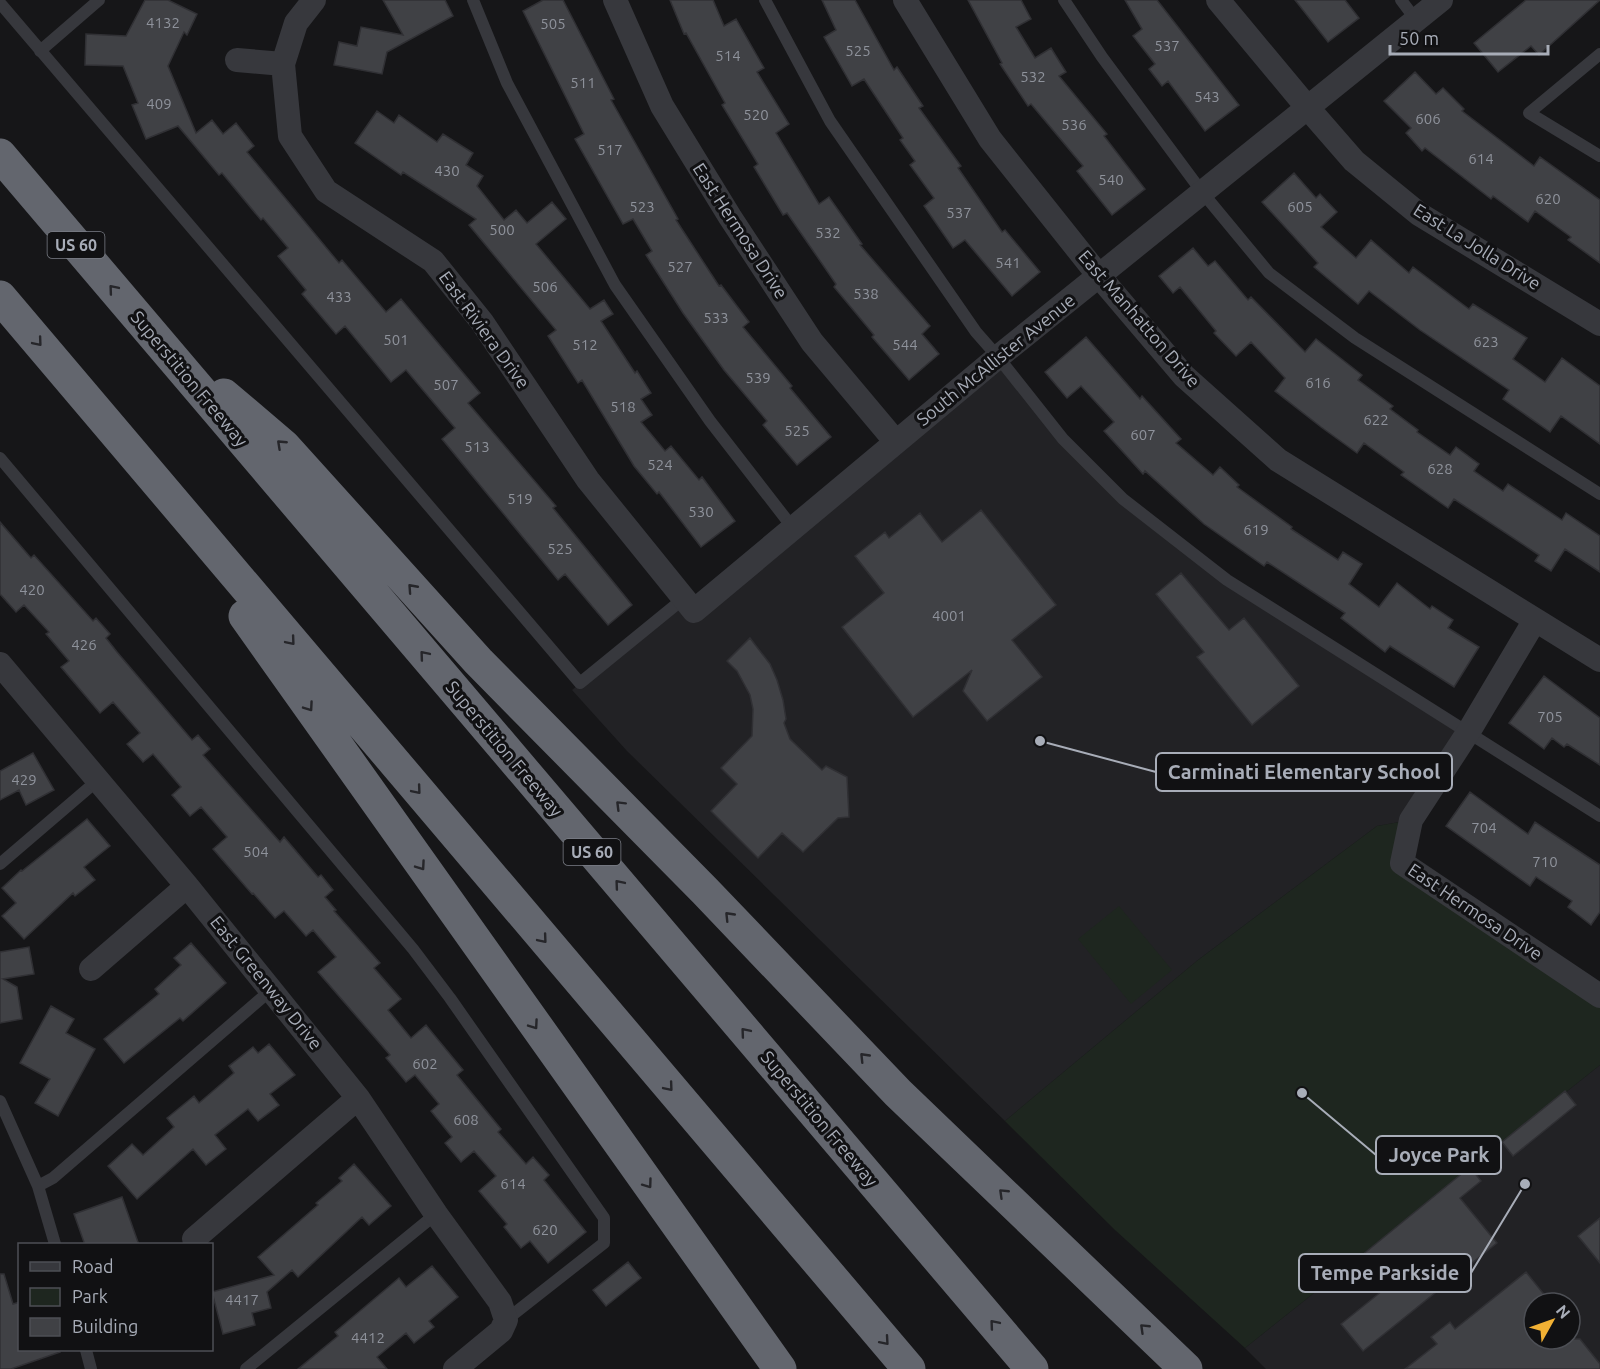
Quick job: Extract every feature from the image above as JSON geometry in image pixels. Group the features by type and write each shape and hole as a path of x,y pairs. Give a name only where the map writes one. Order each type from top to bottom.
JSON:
{"highway":[{"name":"Superstition Freeway","path":"0,155 1032,1369"},
{"path":"0,297 909,1369"},
{"path":"151,334 284,446 478,661 705,891 898,1093 1186,1369"},
{"path":"117,436 780,1369"}],"street":[{"path":"237,60 283,64 296,23 314,0"},
{"name":"East Hermosa Drive","path":"615,0 662,106 730,217 812,342 896,442"},
{"name":"East Manhatton Drive","path":"905,0 990,139 1099,276 1184,376 1278,460 1600,660"},
{"name":"East La Jolla Drive","path":"1218,0 1354,161 1419,214 1600,324"},
{"name":"South McAllister Avenue","path":"689,605 793,528 998,357 1441,0"},
{"name":"East Riviera Drive","path":"283,64 290,136 327,191 433,261 482,322 588,480 689,605"},
{"name":"East Hermosa Drive","path":"1535,620 1469,731 1411,820 1402,863 1600,996"},
{"name":"East Greenway Drive","path":"4,675 98,780 187,886 358,1098 436,1214 500,1302 506,1320"},
{"path":"91,969 187,886"},
{"path":"194,1239 358,1098"},
{"path":"455,1369 501,1331 506,1320"}],"lane":[{"path":"40,51 99,0"},
{"path":"473,0 507,83 615,285 710,421 793,528"},
{"path":"765,0 830,121 976,332 1063,439 1123,499 1227,580 1600,816"},
{"path":"1064,0 1101,57 1202,192 1269,273 1355,338 1600,494"},
{"path":"1401,0 1416,20"},
{"path":"0,3 580,683 689,605"},
{"path":"1600,54 1529,113 1600,156"},
{"path":"0,458 412,949 450,998 604,1218 604,1243 506,1320"},
{"path":"0,864 98,780"},
{"path":"38,1186 53,1178 272,990"},
{"path":"0,1101 38,1186 54,1243"},
{"path":"246,1369 436,1214"},
{"path":"86,1351 92,1369"}],"shaded area":[{"path":"998,357 1123,499 1228,580 1469,731 1411,820 1377,826 1198,960 1005,1121 627,751 572,690 683,599 694,611"},
{"path":"1600,1065 1600,1369 1266,1369 1245,1348"}],"green space":[{"path":"1411,820 1402,863 1600,996 1600,1065 1245,1348 1115,1230 1005,1121 1198,960 1377,826"},
{"path":"1119,906 1172,970 1131,1004 1078,939"}],"building":[{"path":"145,0 168,0 197,14 187,35 184,32 168,66 196,133 212,120 223,134 236,123 254,146 247,152 339,263 342,260 386,312 401,299 480,393 468,403 556,506 553,508 632,605 608,625 565,574 558,580 442,439 455,428 406,370 391,382 345,326 336,334 302,294 306,290 278,256 288,248 222,173 219,175 178,126 146,139 132,105 138,103 123,66 85,65 86,34 126,36"},
{"path":"383,0 445,0 453,16 387,52 382,74 334,65 339,42 357,46 361,27 403,35"},
{"path":"543,0 563,0 614,99 611,100 678,219 676,220 719,286 721,285 749,322 743,327 831,437 797,465 763,425 767,421 724,370 683,313 646,255 652,251 633,219 623,224 575,139 584,134 523,11"},
{"path":"670,0 713,0 724,26 736,19 764,68 757,72 789,124 776,133 819,204 829,197 862,244 860,245 930,326 922,334 939,354 909,380 872,337 874,335 834,287 836,284 787,213 783,215 754,167 758,164 722,105 725,103 686,33 684,34"},
{"path":"822,0 855,0 894,70 897,67 923,106 919,108 961,166 958,168 1002,232 1005,230 1040,272 1012,296 965,240 953,248 924,206 934,198 910,165 915,161 900,140 903,138 864,79 852,86 824,37 836,30"},
{"path":"968,0 1021,0 1031,19 1016,27 1035,58 1051,48 1066,72 1059,76 1107,134 1104,136 1145,189 1112,215 1077,171 1083,166 1031,104 1028,106 1000,64 1002,63"},
{"path":"1125,0 1157,0 1239,105 1205,131 1168,81 1162,86 1149,69 1155,64 1133,36 1142,29"},
{"path":"1295,0 1345,0 1359,18 1328,42"},
{"path":"1526,0 1600,0 1539,55 1531,46 1498,72 1474,43"},
{"path":"1415,72 1436,94 1443,88 1464,109 1462,111 1534,166 1540,157 1600,200 1600,263 1568,240 1571,237 1535,211 1528,222 1493,196 1491,199 1425,148 1422,151 1406,133 1411,128 1384,101"},
{"path":"377,111 394,123 399,115 437,142 443,134 473,153 466,165 483,176 477,186 504,220 516,210 527,223 552,202 566,219 536,244 590,309 604,300 613,314 601,321 651,393 641,399 652,415 641,422 665,451 671,446 699,480 702,477 735,521 701,547 659,492 657,494 634,466 582,380 578,383 548,336 556,330 469,225 476,219 403,172 401,175 355,143"},
{"path":"1294,173 1316,198 1320,194 1337,212 1321,227 1356,258 1371,240 1409,273 1413,267 1469,309 1473,304 1527,338 1513,359 1545,382 1562,358 1600,386 1600,444 1561,416 1550,432 1503,399 1509,390 1420,330 1369,291 1358,304 1314,267 1318,263 1262,202"},
{"path":"1193,248 1208,266 1215,261 1248,300 1251,297 1305,352 1316,339 1362,375 1358,380 1393,406 1390,409 1418,430 1417,432 1450,455 1456,447 1479,464 1474,471 1503,491 1508,484 1562,520 1566,513 1600,536 1600,572 1565,549 1551,571 1535,561 1539,555 1454,499 1448,508 1401,475 1404,472 1364,443 1357,453 1275,391 1285,378 1251,342 1236,356 1214,333 1216,331 1180,287 1173,293 1159,276"},
{"path":"1086,337 1140,399 1142,396 1181,439 1176,443 1213,475 1220,467 1239,485 1237,487 1292,527 1291,529 1338,560 1343,552 1362,564 1349,584 1379,607 1397,583 1430,609 1432,606 1453,620 1448,628 1479,647 1454,687 1390,646 1385,652 1341,618 1345,613 1267,562 1264,566 1204,524 1145,471 1143,474 1104,431 1114,422 1081,386 1067,398 1045,372"},
{"path":"981,510 1056,605 1012,640 1042,677 987,721 963,691 972,670 913,717 842,627 884,593 855,556 885,532 889,538 920,513 942,542"},
{"path":"0,522 31,558 34,555 93,621 96,618 110,634 106,638 117,652 192,740 198,735 210,749 203,755 280,842 284,837 318,877 321,875 333,890 325,897 336,910 334,911 380,963 374,968 401,999 388,1010 411,1038 426,1025 463,1070 457,1075 501,1129 498,1132 526,1164 533,1157 549,1175 544,1180 586,1232 548,1263 530,1241 521,1248 504,1227 507,1224 479,1191 496,1176 474,1151 461,1162 445,1143 452,1137 431,1111 439,1104 415,1075 406,1082 386,1058 390,1055 318,972 336,957 313,930 306,936 284,911 275,918 252,894 213,849 227,837 201,807 190,816 172,795 181,787 153,754 143,762 127,744 140,733 113,702 100,713 61,667 69,661 46,634 49,632 24,605 16,612 0,594"},
{"path":"1181,573 1229,630 1244,618 1299,686 1252,725 1197,657 1204,652 1156,594"},
{"path":"750,638 770,664 777,680 783,700 786,719 784,723 790,739 822,770 826,766 847,777 849,817 838,818 803,852 782,833 758,858 711,811 737,784 721,768 752,736 753,709 750,695 737,671 727,661"},
{"path":"1544,676 1600,718 1600,765 1567,744 1564,747 1552,738 1544,749 1509,723"},
{"path":"33,753 54,790 26,805 19,790 0,800 0,771"},
{"path":"1470,792 1528,834 1535,822 1600,865 1600,912 1591,925 1568,907 1572,901 1536,877 1530,886 1446,826"},
{"path":"87,819 110,846 84,867 95,880 75,896 73,893 24,939 2,916 16,903 2,888 21,870"},
{"path":"191,943 226,983 183,1021 180,1018 124,1063 104,1039 159,994 155,989 181,965 174,958"},
{"path":"29,947 34,974 3,979 17,987 22,1019 0,1023 0,952"},
{"path":"51,1006 74,1019 66,1033 95,1049 58,1116 35,1103 50,1079 20,1063"},
{"path":"269,1044 295,1075 270,1094 279,1105 258,1121 248,1109 215,1135 226,1149 206,1165 193,1149 137,1199 108,1166 132,1144 143,1155 174,1127 167,1118 194,1096 199,1103 234,1073 229,1066 253,1047 258,1053"},
{"path":"1565,1091 1576,1105 1513,1156 1502,1142"},
{"path":"354,1164 391,1206 369,1225 362,1217 298,1277 292,1270 267,1292 271,1308 252,1313 255,1325 223,1334 213,1292 274,1275 258,1257 318,1205 316,1203 342,1181 339,1178"},
{"path":"1470,1167 1481,1181 1460,1198 1497,1243 1363,1351 1341,1324 1382,1291 1356,1260"},
{"path":"122,1197 138,1243 84,1243 74,1214"},
{"path":"1600,1218 1600,1263 1578,1236"},
{"path":"628,1262 641,1278 606,1306 593,1290"},
{"path":"432,1266 458,1297 429,1321 434,1327 414,1343 406,1333 377,1357 387,1369 298,1369 338,1336 335,1332 399,1278 406,1287"},
{"path":"1526,1272 1541,1291 1522,1291 1522,1351 1582,1351 1582,1342 1600,1364 1600,1369 1405,1369 1437,1344 1431,1337 1450,1322 1455,1329"},
{"path":"0,1274 4,1274 13,1304 18,1303 18,1351 60,1352 11,1369 0,1369"}],"place":[{"name":"Carminati Elementary School","path":"1040,741"},
{"name":"Joyce Park","path":"1302,1093"},
{"name":"Tempe Parkside","path":"1525,1184"}]}
